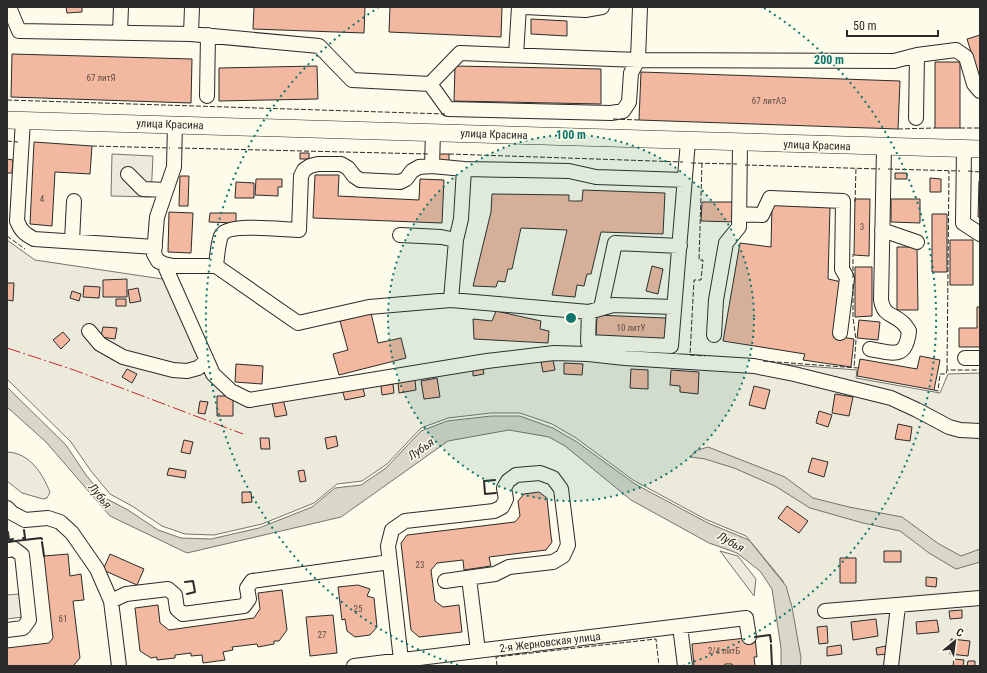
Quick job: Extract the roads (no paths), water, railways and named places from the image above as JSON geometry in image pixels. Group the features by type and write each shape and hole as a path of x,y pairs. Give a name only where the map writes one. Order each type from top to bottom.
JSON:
{"main road":[{"name":"улица Красина","path":"15,120 972,149"}],"street":[{"path":"8,7 19,31 191,34 319,46 352,80 430,84 460,53 638,60 894,61 917,55 956,50 966,57 974,84 980,91"},
{"path":"120,32 121,7"},
{"path":"191,34 192,7"},
{"path":"516,55 519,7"},
{"path":"524,7 585,10 602,7"},
{"path":"430,84 448,109 611,113 623,111 629,102 631,74 638,60 640,7"},
{"path":"207,96 208,35"},
{"path":"916,118 917,55"},
{"path":"15,120 17,221 20,229 25,234 34,239 155,247"},
{"path":"175,124 174,167 157,217 154,254 158,261 173,266 216,266 298,323 369,307 451,300 595,310 613,305 674,307"},
{"path":"432,166 433,132"},
{"path":"680,246 615,243 595,310 588,342 671,346 680,246 688,141"},
{"path":"714,335 716,300 726,243 739,227 740,142"},
{"path":"870,350 897,353 904,349 908,342 909,331 902,322 889,315 882,308 884,147"},
{"path":"972,149 963,223 980,234"},
{"path":"216,266 221,235 226,231 238,228 299,230 301,176 304,170 310,166 318,164 341,164 348,168 354,176 360,180 400,182 406,179 412,171 420,167 432,166 464,169 569,171 596,177 685,180"},
{"path":"451,300 456,240 461,219 464,169"},
{"path":"128,174 143,189 166,190"},
{"path":"739,214 762,215 770,198 842,202 842,269 848,278 840,333"},
{"path":"72,241 74,201"},
{"path":"882,230 917,242"},
{"path":"400,235 441,237 456,240"},
{"path":"164,264 212,374 223,384 249,400 487,361 554,353 588,354 754,366 794,374 891,398 949,427 960,430 980,430"},
{"path":"89,331 100,344 123,357 173,370 186,371 198,368 206,361"},
{"path":"965,358 980,358"},
{"path":"401,660 388,546 392,530 405,521 494,511 502,507 506,499 504,488 508,481 516,475 540,473 553,478 561,489 568,545 563,556 553,562 509,567 495,574 445,581"},
{"path":"7,508 12,514 25,520 48,518 60,522 72,533 97,569 111,601 119,666"},
{"path":"7,550 14,549 22,555 29,620 23,628 7,630"},
{"path":"111,601 126,594 168,589 175,595 177,609 183,614 244,606 249,599 247,588 252,581 390,562"},
{"path":"469,578 478,651"},
{"path":"825,611 979,598"},
{"path":"891,666 898,606"},
{"name":"2-я Жерновская улица","path":"354,666 401,660 439,661 478,651 746,618 749,637"},
{"path":"680,626 685,666"}],"water":[{"name":"Лубья","path":"7,387 66,445 86,475 105,498 128,510 158,530 181,538 211,539 259,528 312,507 335,488 361,485 386,468 421,431 447,421 491,416 520,416 553,428 577,442 635,484 708,523 749,540 786,586 792,607 801,658 800,666 781,666 781,648 772,589 760,571 737,553 709,543 631,500 565,446 549,437 509,430 448,441 341,517 187,553 110,516 46,442 7,407"},
{"path":"708,447 785,477 813,498 849,507 902,517 939,544 961,556 980,549 980,562 956,569 929,553 900,531 863,523 810,508 775,486 734,468 705,459 691,457 695,451"}]}
